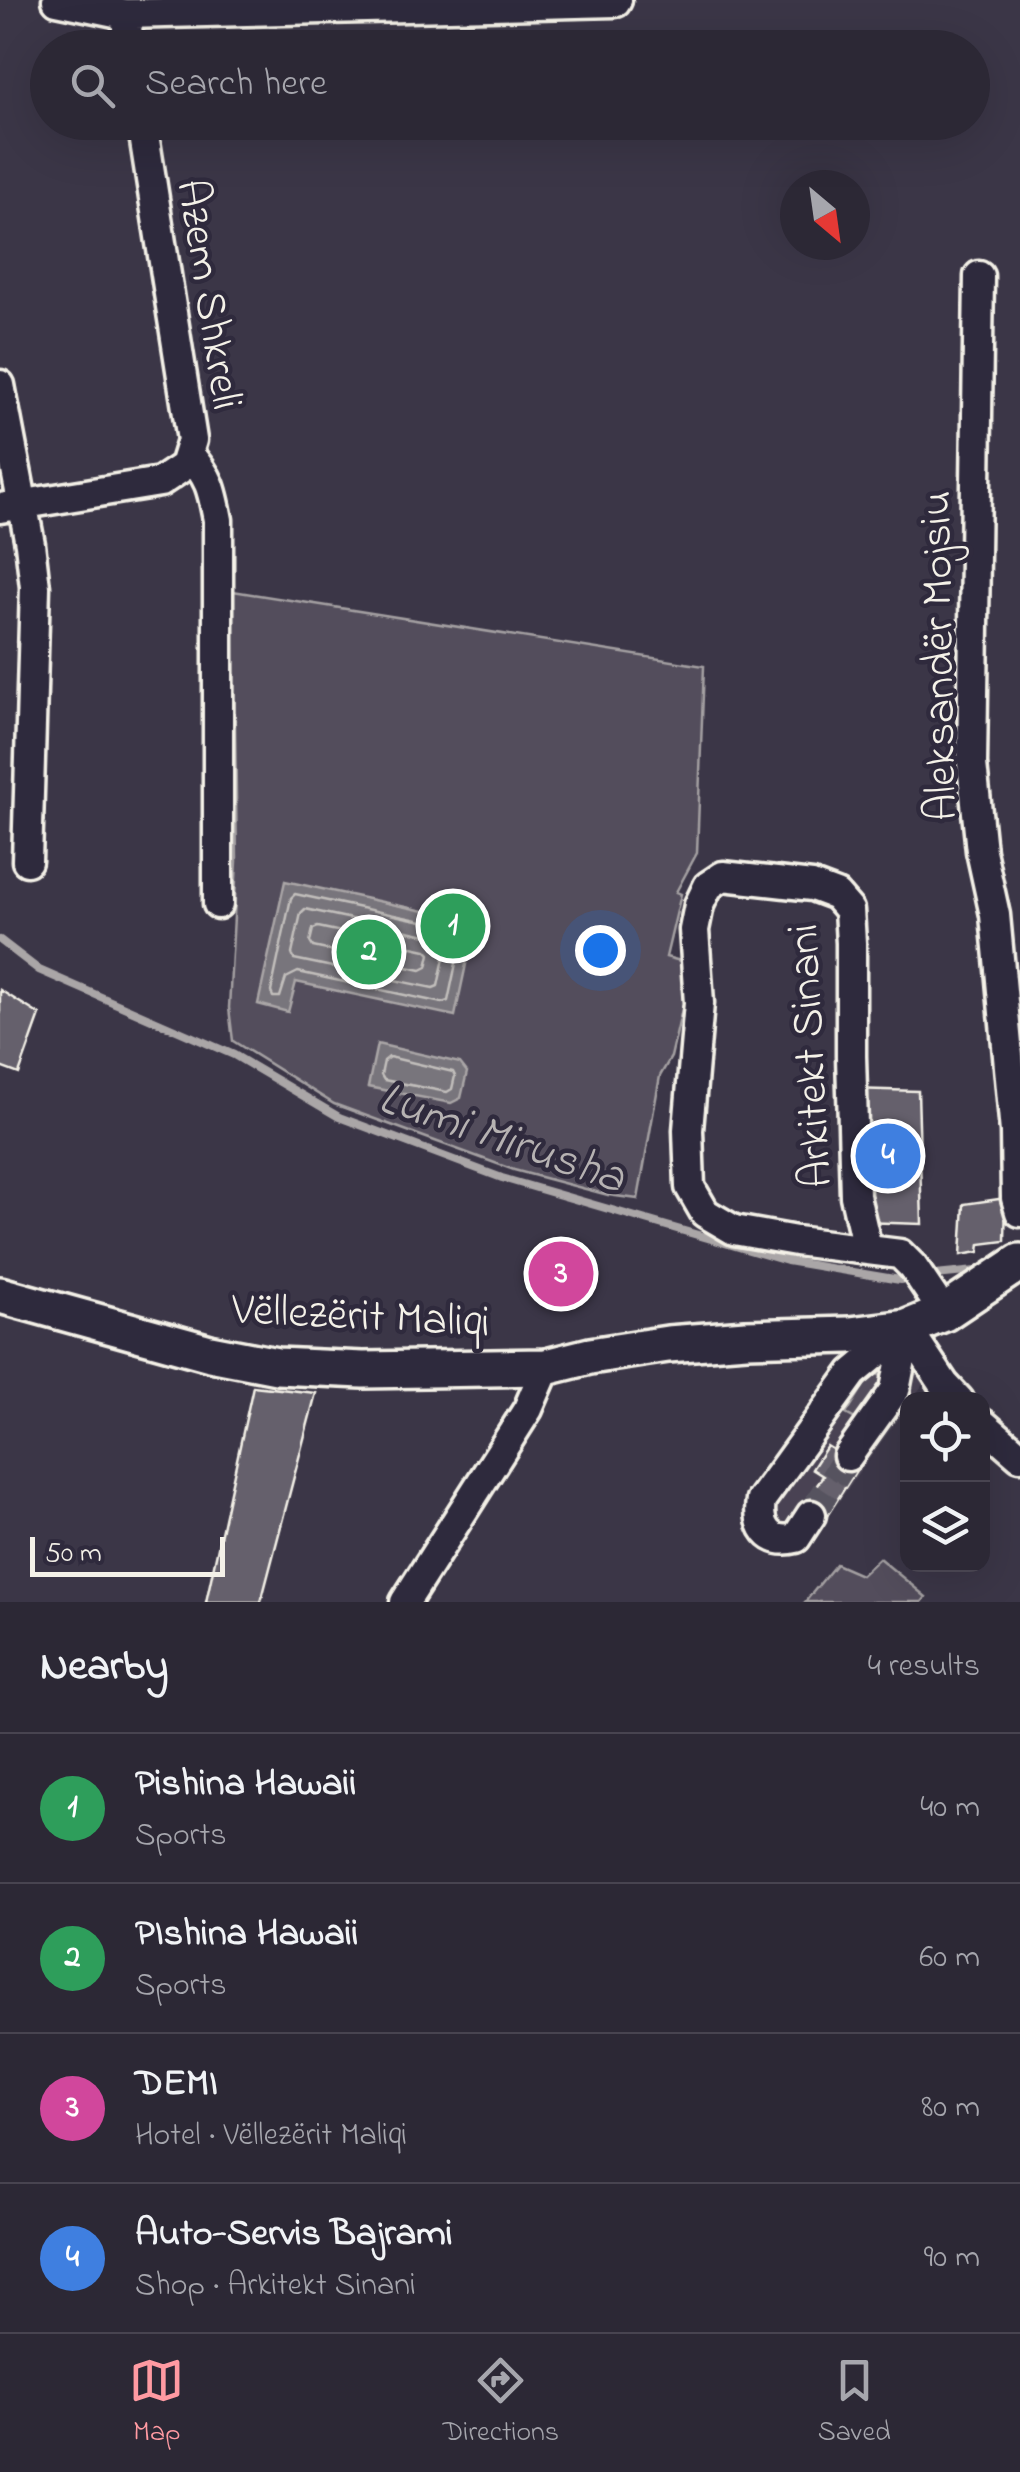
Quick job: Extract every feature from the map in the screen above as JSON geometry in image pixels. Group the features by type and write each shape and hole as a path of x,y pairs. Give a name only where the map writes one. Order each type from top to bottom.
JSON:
{"main road":[{"name":"Vëllezërit Maliqi","path":"0,1295 210,1354 277,1366 364,1370 546,1367 668,1344 850,1335 908,1328 1020,1262"}],"street":[{"path":"56,0 124,14 617,0"},
{"path":"124,14 127,30"},
{"name":"Azem Shkreli","path":"11,505 160,482 184,466 192,440 145,140"},
{"name":"Aleksandër Mojsiu","path":"979,276 972,764 981,851 995,915 1020,1212"},
{"path":"0,385 11,505 30,544 35,587 27,862"},
{"path":"188,453 206,473 218,520 218,904"},
{"name":"Arkitekt Sinani","path":"867,1248 854,1196 852,943 848,910 836,895 812,886 723,876 708,886 694,930 699,1003 688,1130 690,1187 705,1213 734,1230 900,1254 948,1302"},
{"path":"908,1328 952,1392"},
{"path":"848,1456 895,1390 908,1328"},
{"path":"811,1515 796,1538 782,1542 764,1528 759,1514 762,1500 852,1374 908,1328"},
{"name":"Vëllezërit Maliqi","path":"406,1602 528,1409 546,1367"},
{"path":"990,1430 1020,1456"}],"shaded area":[{"path":"233,591 704,666 697,853 676,892 681,894 666,957 688,963 689,979 671,1057 660,1076 638,1199 514,1170 334,1104 233,1041 229,1008 237,861"},
{"path":"880,1349 928,1378 917,1392 900,1392 900,1416 804,1550 782,1554 760,1542 746,1517 758,1485 852,1356"},
{"path":"873,1371 887,1380 861,1422 846,1414"},
{"path":"879,1558 926,1597 922,1602 805,1602 836,1564 861,1575"}],"water":[{"path":"285,881 475,922 455,1016 296,982 288,1012 258,1004"},
{"path":"377,1044 460,1063 467,1072 461,1098 451,1103 368,1087"}],"building":[{"path":"0,990 40,1015 19,1074 0,1067"},
{"path":"852,1089 918,1091 922,1224 861,1222"},
{"path":"1006,1198 1005,1241 980,1244 979,1252 961,1255 964,1204"},
{"path":"253,1386 316,1393 261,1602 206,1602"},
{"path":"827,1446 859,1466 823,1522 802,1508 823,1476 812,1469"}],"waterway":[{"name":"Lumi Mirusha","path":"0,940 39,970 234,1055 339,1117 502,1178 787,1261 900,1280 911,1278"},
{"name":"Lumi Mirusha","path":"925,1276 986,1270"}],"tunnel":[{"path":"811,1515 848,1456"}],"place":[{"name":"Pishina Hawaii","path":"453,926"},
{"name":"PIshina Hawaii","path":"369,952"},
{"name":"Auto-Servis Bajrami","path":"888,1156"},
{"name":"DEMI","path":"561,1274"}]}
